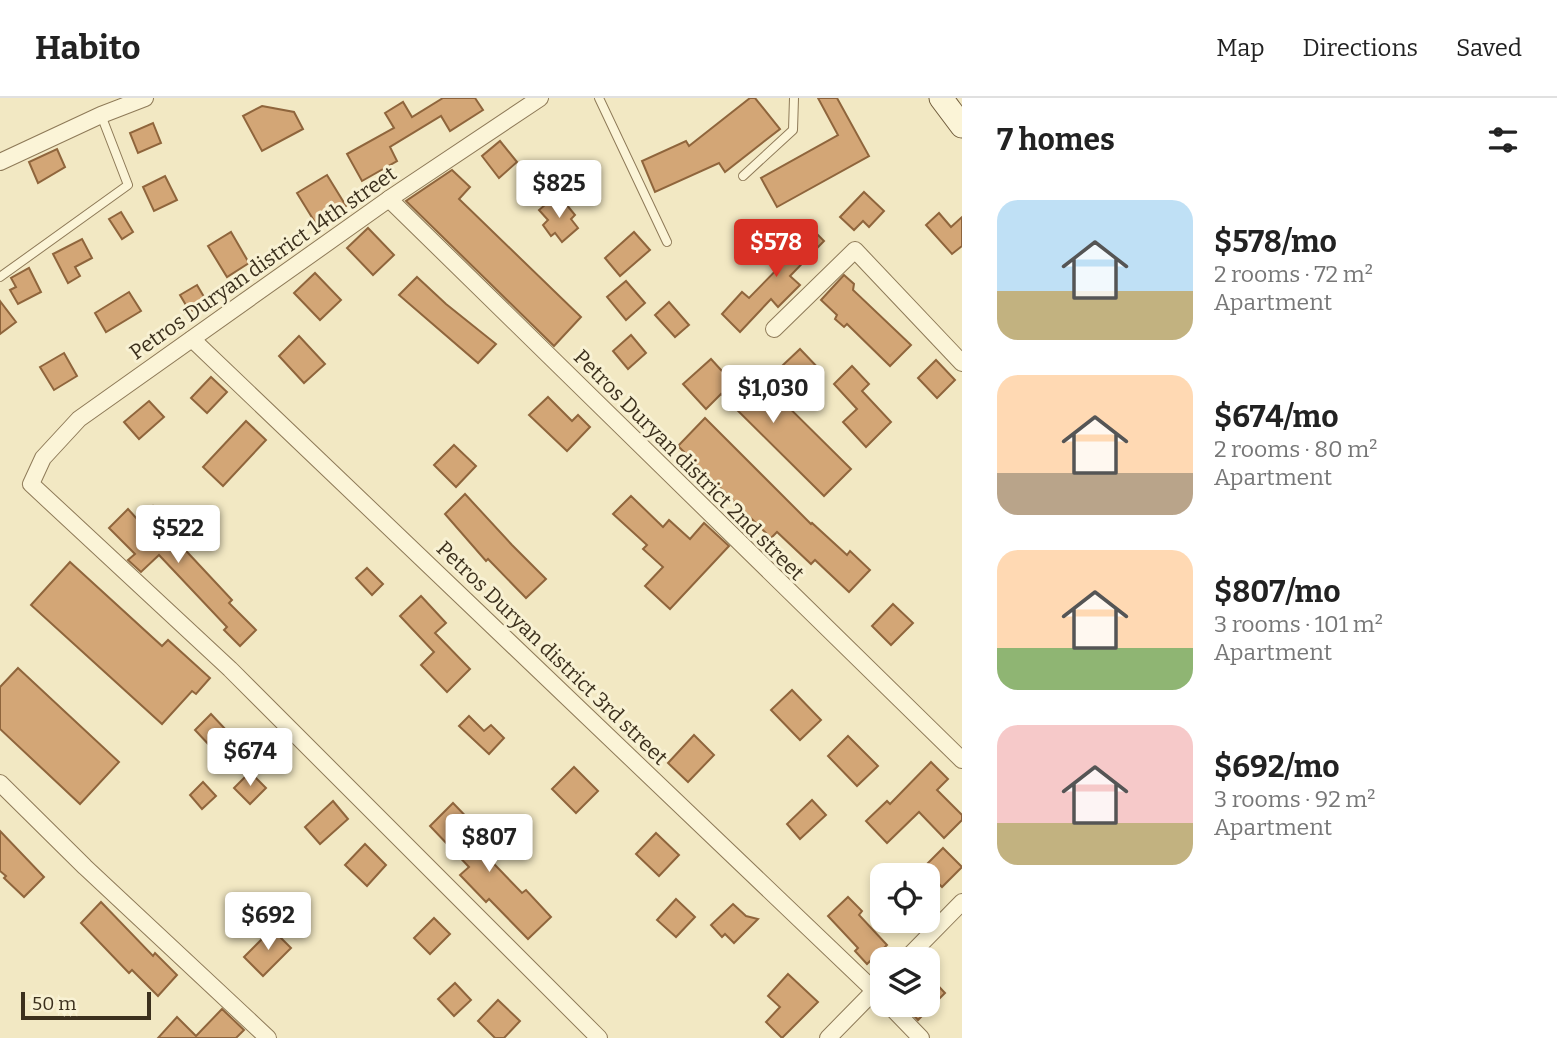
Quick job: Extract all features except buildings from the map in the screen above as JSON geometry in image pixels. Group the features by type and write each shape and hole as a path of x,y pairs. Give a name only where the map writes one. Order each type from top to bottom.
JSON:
{"main road":[{"path":"941,98 962,126"}],"street":[{"path":"0,162 101,115 145,98"},
{"name":"Petros Duryan district 14th street","path":"540,98 389,199 79,419 43,458 31,484 230,669 599,1038"},
{"name":"Petros Duryan district 2nd street","path":"389,199 962,761"},
{"path":"774,329 855,250 962,363"},
{"name":"Petros Duryan district 3rd street","path":"192,339 870,982"},
{"path":"0,783 85,867 268,1038"},
{"path":"918,947 962,902"},
{"path":"828,1038 870,999"},
{"path":"901,1017 921,1038"}],"lane":[{"path":"599,98 667,242"},
{"path":"743,176 793,130 793,98"},
{"path":"0,277 128,185 101,115"}]}
